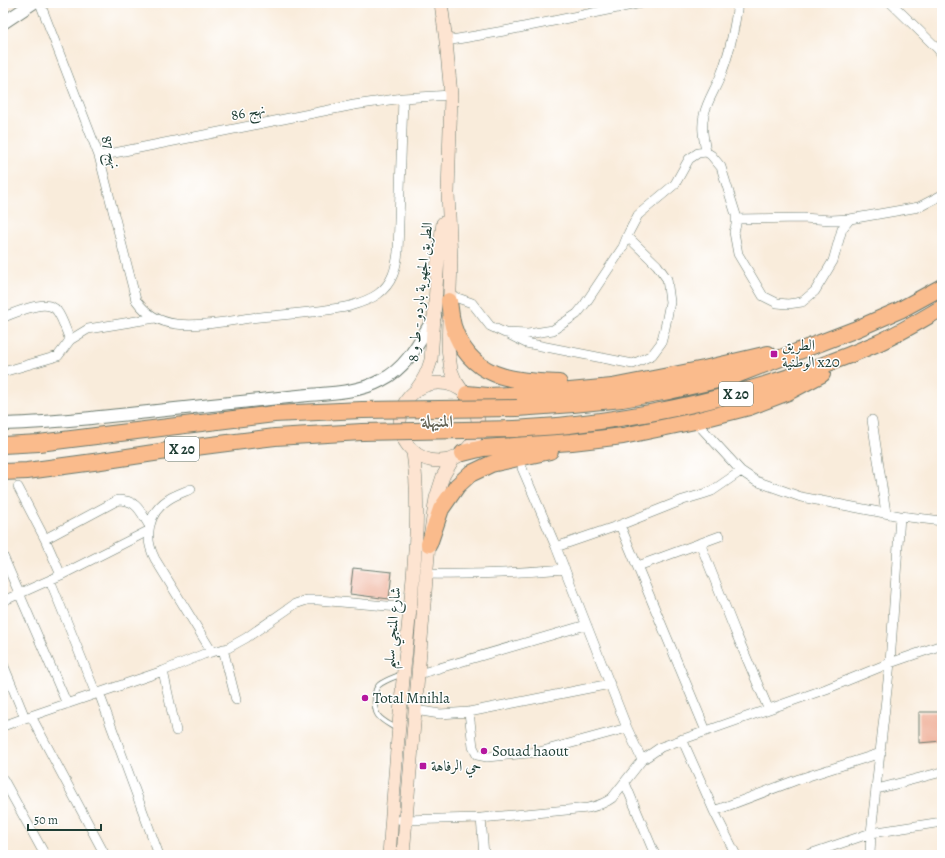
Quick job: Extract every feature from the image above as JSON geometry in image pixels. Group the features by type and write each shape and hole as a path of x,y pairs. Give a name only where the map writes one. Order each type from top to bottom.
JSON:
{"highway":[{"name":"X 20","path":"3,445 39,443 274,414 362,410 517,408 622,399 669,391 731,377 854,330 900,310 942,287"},
{"path":"449,298 453,324 463,348 471,358 481,366 497,375 516,380 537,382 581,384 634,382"},
{"name":"X 20","path":"458,456 484,448 572,442 623,436 695,421 749,406 788,392 942,308"},
{"name":"X 20","path":"464,391 488,396 612,387 704,369 804,346 854,330"},
{"name":"X 20","path":"3,472 27,471 275,437 362,432 515,429 575,424 634,416 739,394 788,378 879,342"},
{"path":"429,544 441,509 457,486 470,474 491,464 623,436"}],"main road":[{"name":"الطريق الجهوية باردو - ط و 8","path":"441,3 451,95 448,193 450,260 448,359 455,380 464,391"},
{"name":"الطريق الجهوية باردو - ط و 8","path":"415,391 423,382 432,360 438,259 448,193"},
{"path":"438,383 450,384 464,391 478,413 479,424 471,445 458,456 442,461 432,461 414,452 408,446 402,434 400,421 402,408 409,396 426,385 438,383"},
{"name":"شارع المنجي سليم","path":"403,855 398,820 398,730 410,608 417,498 414,452"},
{"name":"شارع المنجي سليم","path":"389,855 398,820 415,710 426,574 436,498 443,476 458,456"}],"street":[{"path":"3,23 34,3"},
{"name":"نهج 87","path":"40,3 99,156 133,292 136,300 145,311 155,318"},
{"path":"446,41 504,31 642,3"},
{"path":"706,152 702,125 704,114 722,72 736,21 738,3"},
{"path":"891,3 938,49 942,55"},
{"name":"نهج 86","path":"99,156 354,105 403,98 451,95"},
{"path":"3,372 58,356 70,340 88,329 155,318 177,324 191,324 330,309 351,305 377,295 384,289 394,273 398,252 403,98"},
{"path":"506,332 528,334 553,330 577,314 619,253 638,215 675,184 689,159 698,153 706,152 711,155 722,168 736,219 734,232 738,254 763,296 777,303 788,304 802,302 809,298 815,291 833,261 842,229 850,219"},
{"path":"736,219 850,219 919,207 942,195"},
{"path":"449,298 472,303 490,326 506,332 526,343 633,364 652,355 661,342 670,302 667,279 657,265 627,236"},
{"path":"3,317 39,305 53,307 57,311 70,340"},
{"path":"3,424 118,416 226,403 334,393 368,386 382,381 405,363 435,316"},
{"path":"872,420 886,513"},
{"path":"695,421 741,471 756,481 801,497 900,516 942,521"},
{"path":"522,468 556,547 586,625 642,760"},
{"path":"556,547 620,525 683,500 712,491 741,471"},
{"path":"18,487 45,539 61,575"},
{"path":"191,489 169,499 155,512 148,528 148,541 150,550 155,559 212,652"},
{"path":"45,539 118,500 126,500 133,503 138,508 148,528"},
{"path":"870,855 871,833 890,663 900,516"},
{"path":"620,525 706,731"},
{"path":"3,601 61,575 148,528"},
{"path":"638,566 720,536"},
{"path":"700,543 768,708"},
{"path":"3,556 67,704"},
{"path":"426,574 504,574 565,569"},
{"path":"50,580 98,693 159,855"},
{"path":"3,726 163,671 204,654 238,643 295,604 306,600 410,608"},
{"path":"418,674 586,625"},
{"path":"398,820 481,818 599,806 612,798 642,760 660,747 942,645"},
{"path":"223,649 236,700"},
{"path":"3,664 28,717 105,855"},
{"path":"163,671 176,731"},
{"path":"415,710 440,714 469,712 610,684"},
{"path":"469,712 473,747 477,755 487,757 539,752 628,728"},
{"path":"682,738 714,811 736,855"},
{"path":"714,811 800,779 881,753"},
{"path":"877,790 942,772"},
{"path":"3,779 45,855"},
{"path":"625,783 655,855"},
{"path":"481,818 484,855"},
{"path":"812,854 871,833 942,822"}],"lane":[{"path":"398,730 379,718 375,712 375,694 376,688 380,684 403,673"}],"building":[{"path":"353,568 392,572 389,599 350,594"},
{"path":"919,712 942,712 942,741 919,743"}],"place":[{"name":"الطريق الوطنية x20","path":"774,354"},
{"name":"Total Mnihla","path":"365,698"},
{"name":"Souad haout","path":"484,751"},
{"name":"حي الرفاهة","path":"423,766"}],"district":[{"name":"المنيهلة","path":"437,421"}]}
